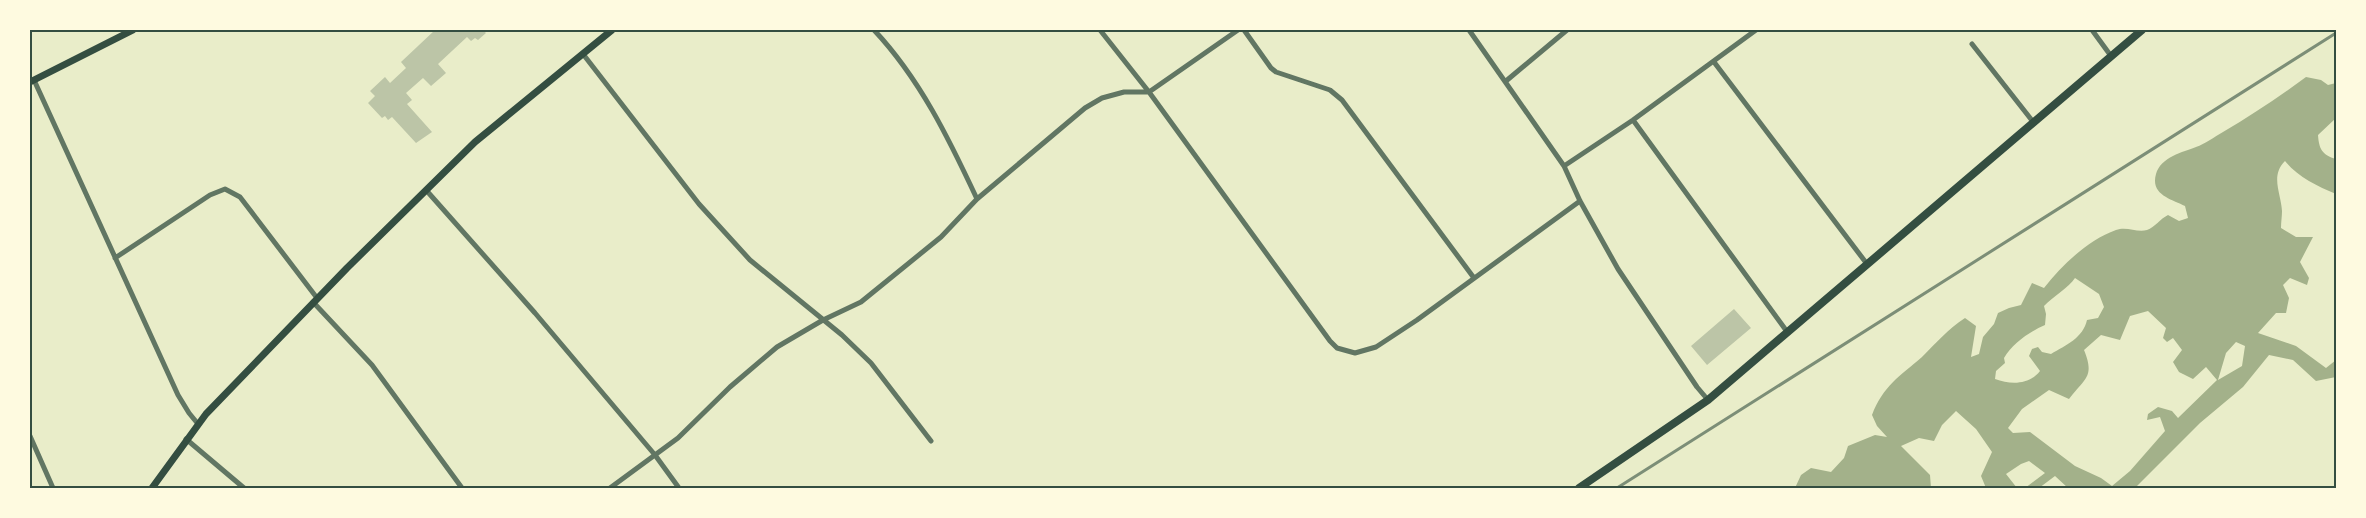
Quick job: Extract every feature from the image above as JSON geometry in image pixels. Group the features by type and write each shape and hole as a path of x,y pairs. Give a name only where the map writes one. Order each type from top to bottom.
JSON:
{"main road":[{"path":"32,81 133,30"},
{"path":"152,488 186,439 239,377 426,190 491,128 612,30"},
{"path":"1579,488 1708,400 2142,30"}],"street":[{"path":"874,30 921,90 978,199"},
{"path":"1100,30 1149,92 1336,348 1354,353 1376,347 1580,201"},
{"path":"610,488 678,438 730,387 777,347 823,320 861,302 941,237 978,199 1085,108 1102,98 1124,92 1149,92 1238,30"},
{"path":"1244,30 1271,68 1276,72 1330,90 1342,100 1474,278"},
{"path":"1469,30 1564,166 1580,201 1618,269 1697,387 1708,400"},
{"path":"1506,81 1567,30"},
{"path":"1564,166 1633,120 1756,30"},
{"path":"2092,30 2111,56"},
{"path":"1972,44 2034,123"},
{"path":"583,54 699,204 750,260 823,320 871,363 931,441"},
{"path":"1714,62 1867,264"},
{"path":"32,81 178,395 189,414 198,424"},
{"path":"1633,120 1788,333"},
{"path":"115,258 210,195 225,189 240,196 316,300 372,365 462,488"},
{"path":"426,190 535,313 655,455 679,488"},
{"path":"30,436 53,488"},
{"path":"186,439 244,488"}],"shaded area":[{"path":"2306,77 2321,80 2328,85 2336,83 2336,118 2318,135 2322,151 2327,156 2336,159 2336,194 2302,176 2285,161 2281,167 2277,179 2282,211 2281,228 2296,237 2313,237 2300,262 2309,278 2307,285 2290,278 2283,285 2289,298 2286,313 2276,313 2258,333 2296,346 2326,368 2336,360 2336,377 2316,381 2293,360 2269,355 2243,387 2200,423 2135,488 2068,488 2055,476 2039,488 2025,488 2045,473 2029,461 2006,474 2017,488 1986,488 1981,476 1992,452 1976,429 1956,411 1942,425 1934,441 1919,438 1901,446 1930,475 1931,488 1795,488 1801,475 1811,468 1831,472 1844,458 1848,446 1875,435 1887,437 1877,426 1872,415 1881,396 1899,376 1959,322 1965,318 1976,326 1971,357 1979,354 1983,337 1994,324 1998,313 2021,305 2032,283 2044,288 2067,262 2095,240 2120,229 2147,230 2168,215 2179,221 2188,218 2185,206 2163,195 2156,187 2156,174 2163,163 2179,153 2206,142 2255,112","holes":["2075,278 2099,294 2104,307 2098,318 2087,320 2082,332 2078,336 2051,354 2042,352 2038,347 2032,349 2029,356 2040,371 2031,379 2013,383 1995,379 1996,371 2005,363 2004,358 2012,348 2027,335 2045,325 2046,314 2044,306","2148,311 2166,328 2163,338 2167,342 2173,338 2182,350 2173,362 2179,372 2193,379 2206,367 2217,380 2178,418 2172,411 2158,407 2148,414 2147,420 2160,417 2165,431 2130,471 2112,486 2101,478 2075,466 2030,432 2013,433 2008,428 2022,409 2049,390 2069,399 2087,377 2089,366 2084,350 2101,335 2120,340 2130,316","2236,342 2245,346 2242,366 2218,380 2226,353"]}],"building":[{"path":"435,30 483,30 486,33 478,40 475,38 471,41 467,37 438,64 446,73 431,86 423,78 406,93 412,100 407,104 432,132 416,143 392,117 388,120 385,116 382,118 368,103 375,96 370,91 385,77 390,83 406,68 401,62"},
{"path":"1734,309 1751,328 1707,365 1691,346"}],"railway":[{"path":"1617,488 2336,33"}]}
